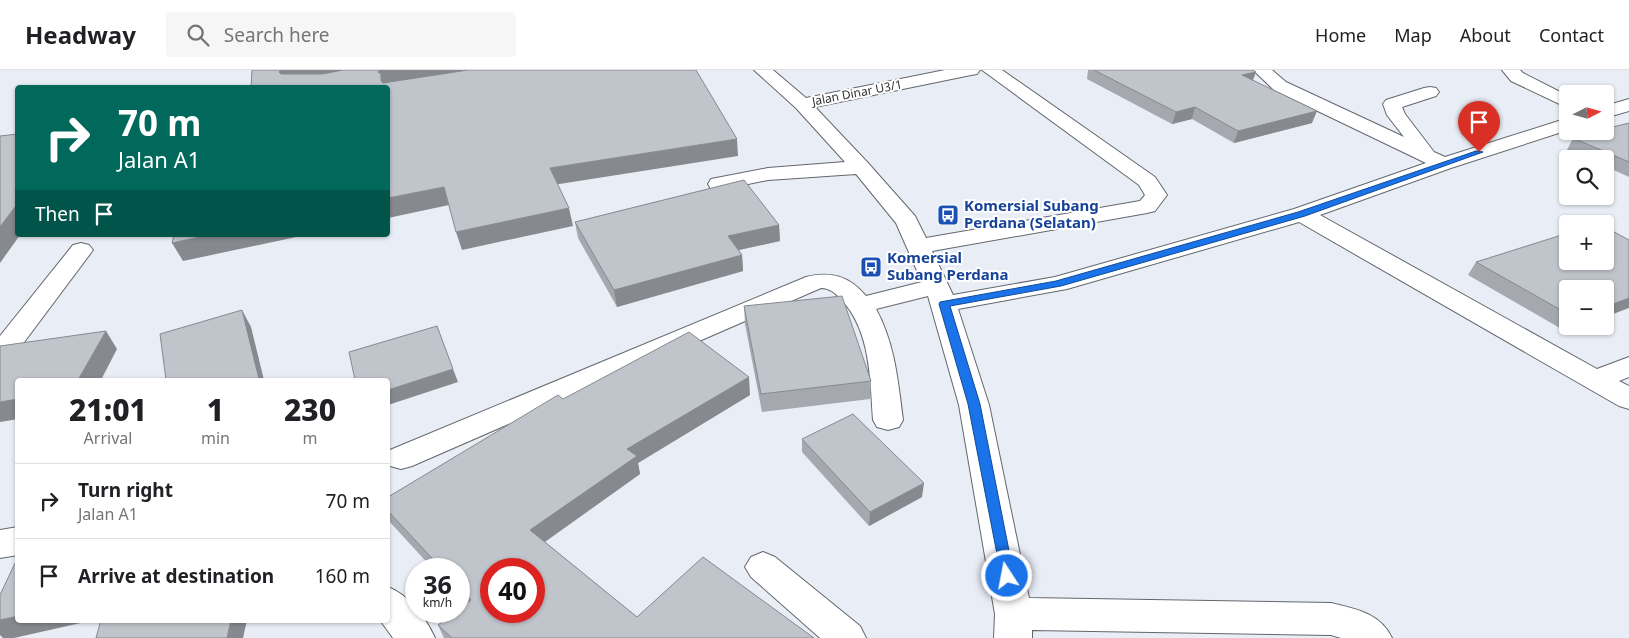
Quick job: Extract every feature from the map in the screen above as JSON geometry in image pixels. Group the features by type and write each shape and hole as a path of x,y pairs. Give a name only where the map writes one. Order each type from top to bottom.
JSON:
{"street":[{"path":"763,70 802,104 861,167 907,221 940,295 974,404 1013,626 1331,619 1354,625 1373,638"},
{"name":"Jalan Dinar U3/1","path":"802,104 971,70"},
{"path":"918,246 1147,206 1156,195 1148,180 991,70"},
{"path":"1262,70 1280,86 1436,160"},
{"path":"1511,70 1517,77 1559,99"},
{"path":"868,74 887,88"},
{"path":"1430,92 1392,104 1396,115 1436,160"},
{"path":"1614,109 1629,105"},
{"path":"862,305 940,295 1058,284 1302,214 1436,160 1559,126"},
{"path":"719,184 768,174 861,167"},
{"path":"1302,214 1629,399"},
{"path":"0,355 81,250"},
{"path":"401,458 815,282 825,280 835,281 843,285 862,305 873,326 881,354 888,420"},
{"path":"1596,380 1629,366"},
{"path":"763,567 847,638"},
{"path":"390,606 416,638"}],"building":[{"path":"252,70 281,70 279,72 281,74 322,74 343,70 380,70 378,72 381,74 381,81 383,83 468,70 696,70 737,139 550,168 569,208 456,232 444,187 390,198 390,85 251,85"},
{"path":"1094,70 1253,70 1256,72 1242,75 1317,111 1238,131 1195,107 1176,112"},
{"path":"1629,123 1629,162 1614,156 1614,150 1601,150 1578,140 1614,140 1614,127"},
{"path":"15,134 15,207 0,227 0,136"},
{"path":"744,180 779,225 728,236 742,255 614,290 575,222"},
{"path":"1614,232 1629,240 1629,298 1614,304 1614,280 1559,280 1559,309 1476,262 1559,236 1559,270 1614,270"},
{"path":"174,237 200,237 172,243"},
{"path":"842,296 871,381 761,394 744,306"},
{"path":"242,310 259,378 166,378 160,334"},
{"path":"437,326 453,369 390,389 390,378 355,378 349,352"},
{"path":"106,331 79,378 15,378 15,400 0,402 0,346"},
{"path":"689,332 749,377 627,449 637,456 530,530 637,617 703,557 814,638 452,638 438,625 441,623 470,623 470,558 432,558 390,513 390,496 558,395 563,399"},
{"path":"853,414 924,483 870,512 802,439"},
{"path":"15,563 15,617 0,620 0,595"},
{"path":"100,623 230,623 227,638 96,638"}],"place":[{"name":"Komersial Subang Perdana (Selatan)","path":"948,215"},
{"name":"Komersial Subang Perdana","path":"871,267"}],"route":[{"path":"1007,576 974,404 944,304 1058,284 1302,214 1479,152"}]}
